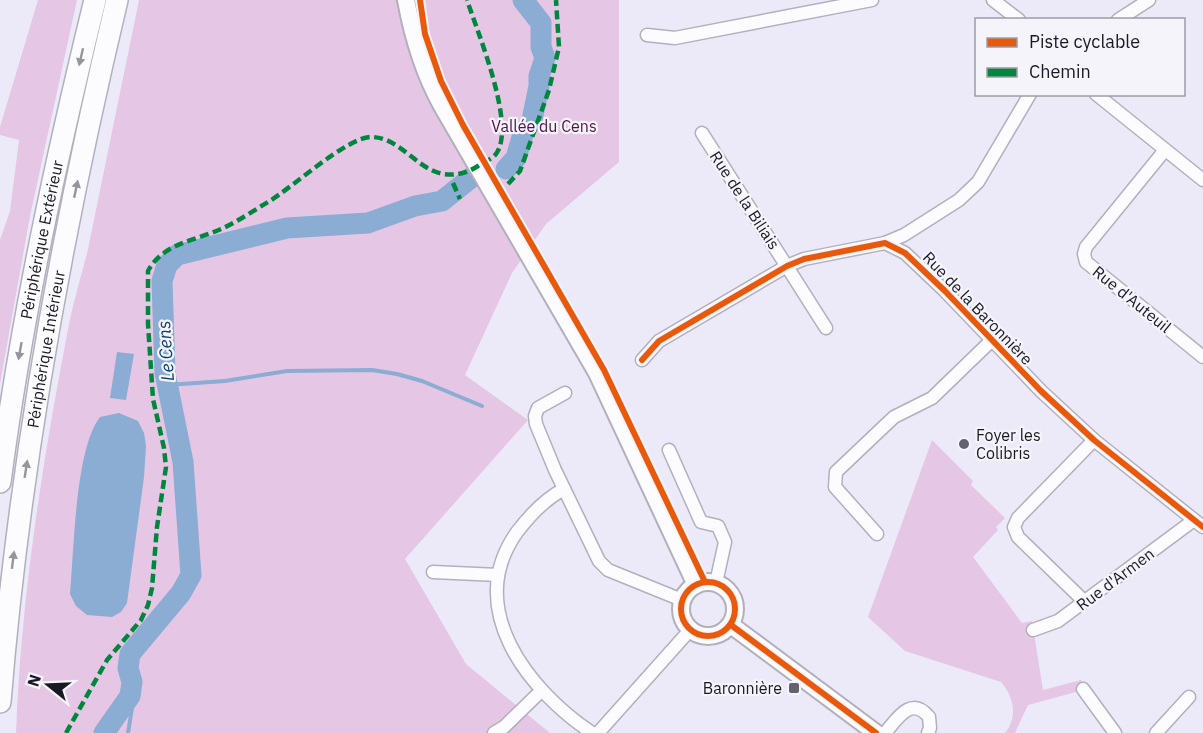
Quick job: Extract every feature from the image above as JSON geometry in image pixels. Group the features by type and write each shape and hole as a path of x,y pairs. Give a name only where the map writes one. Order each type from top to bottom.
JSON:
{"highway":[{"name":"Périphérique Extérieur","path":"0,482 15,381 40,250 95,0"},
{"name":"Périphérique Intérieur","path":"0,702 17,527 43,364 66,235 117,0"}],"street":[{"path":"406,0 424,72 597,373 696,585"},
{"path":"647,35 675,38 872,0"},
{"path":"993,0 1016,18"},
{"path":"1121,18 1149,0"},
{"path":"642,360 659,342 788,266 804,259 885,243 904,235 959,200 978,182 1029,96"},
{"path":"1098,96 1203,180"},
{"name":"Rue de la Biliais","path":"702,133 826,327"},
{"name":"Rue d'Auteuil","path":"1165,150 1086,247 1084,254 1086,262 1203,357"},
{"name":"Rue de la Baronnière","path":"885,243 905,253 945,291 1041,391 1094,440 1199,524"},
{"path":"877,534 835,487 836,472 894,417 932,398 992,340"},
{"path":"565,393 538,408 535,416 536,424 599,561 608,570 682,600"},
{"path":"1085,602 1018,537 1014,527 1018,518 1094,440"},
{"path":"669,450 701,522 718,526 725,542 716,583"},
{"path":"564,489 551,496 522,527 502,559 498,575 499,611 504,630 519,661 542,691 559,708 592,733"},
{"name":"Rue d'Armen","path":"1032,630 1058,621 1199,524"},
{"path":"433,572 498,575"},
{"path":"705,582 716,583 725,588 734,598 736,612 731,625 722,633 711,637 700,636 690,630 682,618 682,600 687,592 696,585 705,582"},
{"path":"731,625 876,733"},
{"path":"598,733 690,630"},
{"path":"1083,689 1115,733"},
{"path":"494,733 504,727 542,691"},
{"path":"1156,733 1189,697"},
{"path":"885,733 903,711 911,708 918,709 929,717 928,733"}],"green space":[{"path":"38,0 77,0 30,216 0,384 0,240 10,211 19,140 0,135 0,127"},
{"name":"Vallée du Cens","path":"139,0 619,0 619,162 546,224 512,273 465,375 528,420 405,559 466,664 550,733 16,733 28,579 50,425 69,324 88,249"},
{"path":"932,440 973,481 971,485 1005,518 996,527 998,530 973,557 1022,623 1032,621 1043,690 1081,680 1087,689 1028,705 1015,733 1005,733 1012,720 1013,707 1009,694 1001,682 905,651 868,617"}],"water":[{"path":"117,352 134,354 126,400 110,398"},
{"path":"119,413 138,421 144,433 146,446 127,603 121,612 112,617 87,615 76,606 70,594 81,476 85,452 100,417"}],"waterway":[{"name":"Le Cens","path":"506,169 516,158 523,134 532,120 539,76 545,58 541,47 541,23 523,0"},
{"name":"Le Cens","path":"104,733 130,696 132,682 128,668 130,654 181,593 191,575 183,462 165,373 162,281 167,265 177,255 287,228 368,223 415,206 442,201 472,177"},
{"path":"167,385 225,381 287,371 372,370 422,381 482,406"},
{"path":"128,733 132,708 130,696"}],"marked path":[{"path":"66,733 107,660 141,620 152,588 157,527 166,467 153,399 148,324 148,271 162,254 180,244 239,220 334,154 361,139 371,137 391,142 424,166 443,174 466,172 494,156 501,141 502,122 499,101 467,0"},
{"path":"508,184 520,171 549,90 559,47 556,0"},
{"path":"453,183 460,199"}],"cycle path":[{"path":"420,0 425,34 441,81 463,125 604,370 705,582"},
{"path":"642,360 659,341 787,266 804,259 885,243 905,253 945,291 1041,391 1094,440 1203,527"},
{"path":"703,582 713,582 723,586 731,594 735,609 731,624 723,632 713,636 703,636 693,632 685,624 681,614 681,604 685,594 693,586 703,582"},
{"path":"731,625 876,733"}],"place":[{"name":"Foyer les Colibris","path":"964,444"},
{"name":"Baronnière","path":"794,688"}]}
